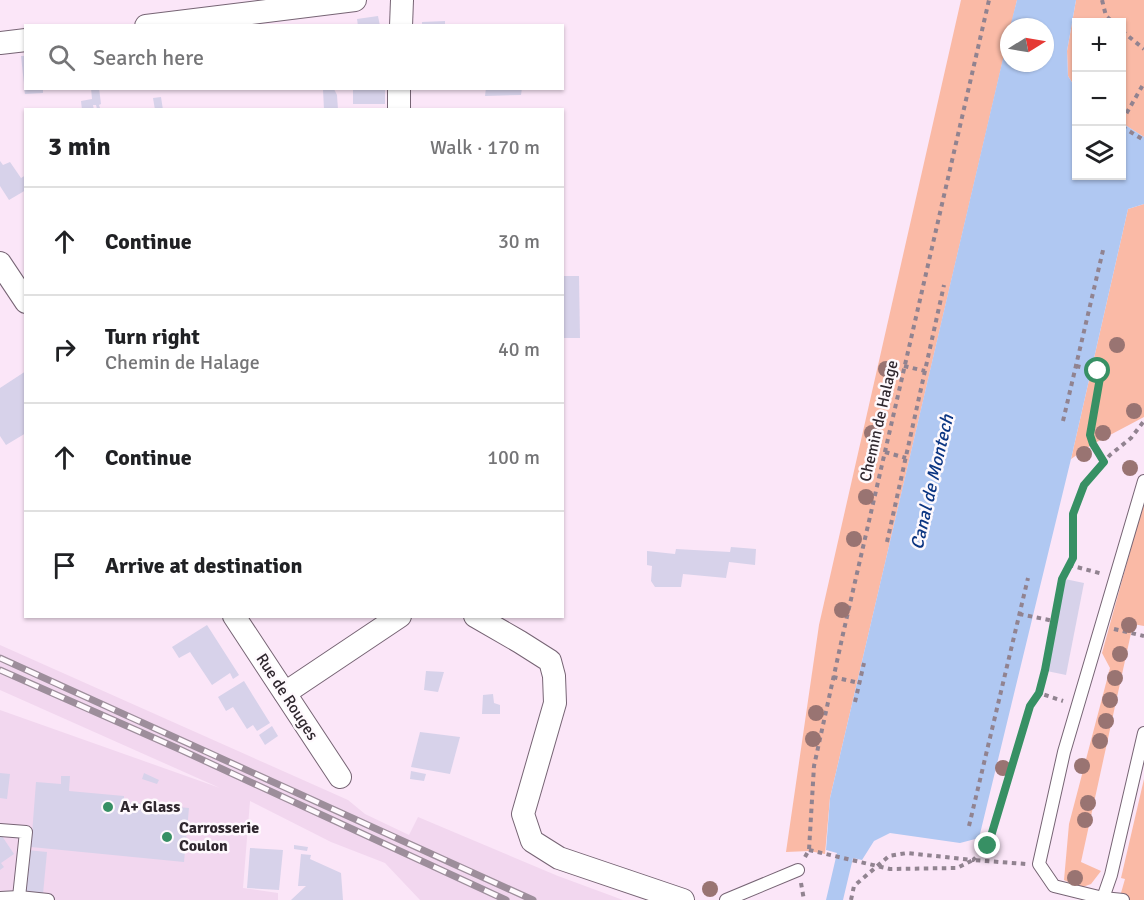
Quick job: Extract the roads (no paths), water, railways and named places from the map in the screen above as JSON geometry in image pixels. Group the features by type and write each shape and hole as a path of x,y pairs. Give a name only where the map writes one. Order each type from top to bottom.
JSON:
{"street":[{"path":"162,24 355,0"},
{"path":"401,24 402,0"},
{"path":"0,43 24,40"},
{"path":"399,90 399,108"},
{"path":"0,263 24,299"},
{"name":"Rue de Rouges","path":"235,618 339,777"},
{"path":"285,693 397,618"},
{"path":"478,618 550,661 554,676 555,703 523,814 532,841 559,858 683,900"}],"lane":[{"path":"1123,900 1103,898 1054,886 1039,864 1065,752 1144,481"},
{"path":"1103,898 1111,875 1144,733"},
{"path":"0,830 26,832 18,897"},
{"path":"726,900 798,870"},
{"path":"0,898 48,900"}],"water":[{"name":"Canal de Montech","path":"1017,0 1076,0 1067,51 1068,76 1072,82 1072,180 1126,180 1126,126 1144,137 1144,204 1128,209 1071,459 979,838 960,843 890,833 874,841 862,860 853,858 843,900 826,900 837,853 826,850 830,798 1000,71 1054,72 1054,18 1012,18"}],"railway":[{"path":"0,658 533,900"},
{"path":"0,670 179,749 506,900"}],"place":[{"name":"A+ Glass","path":"108,807"},
{"name":"Carrosserie Coulon","path":"167,837"}]}
